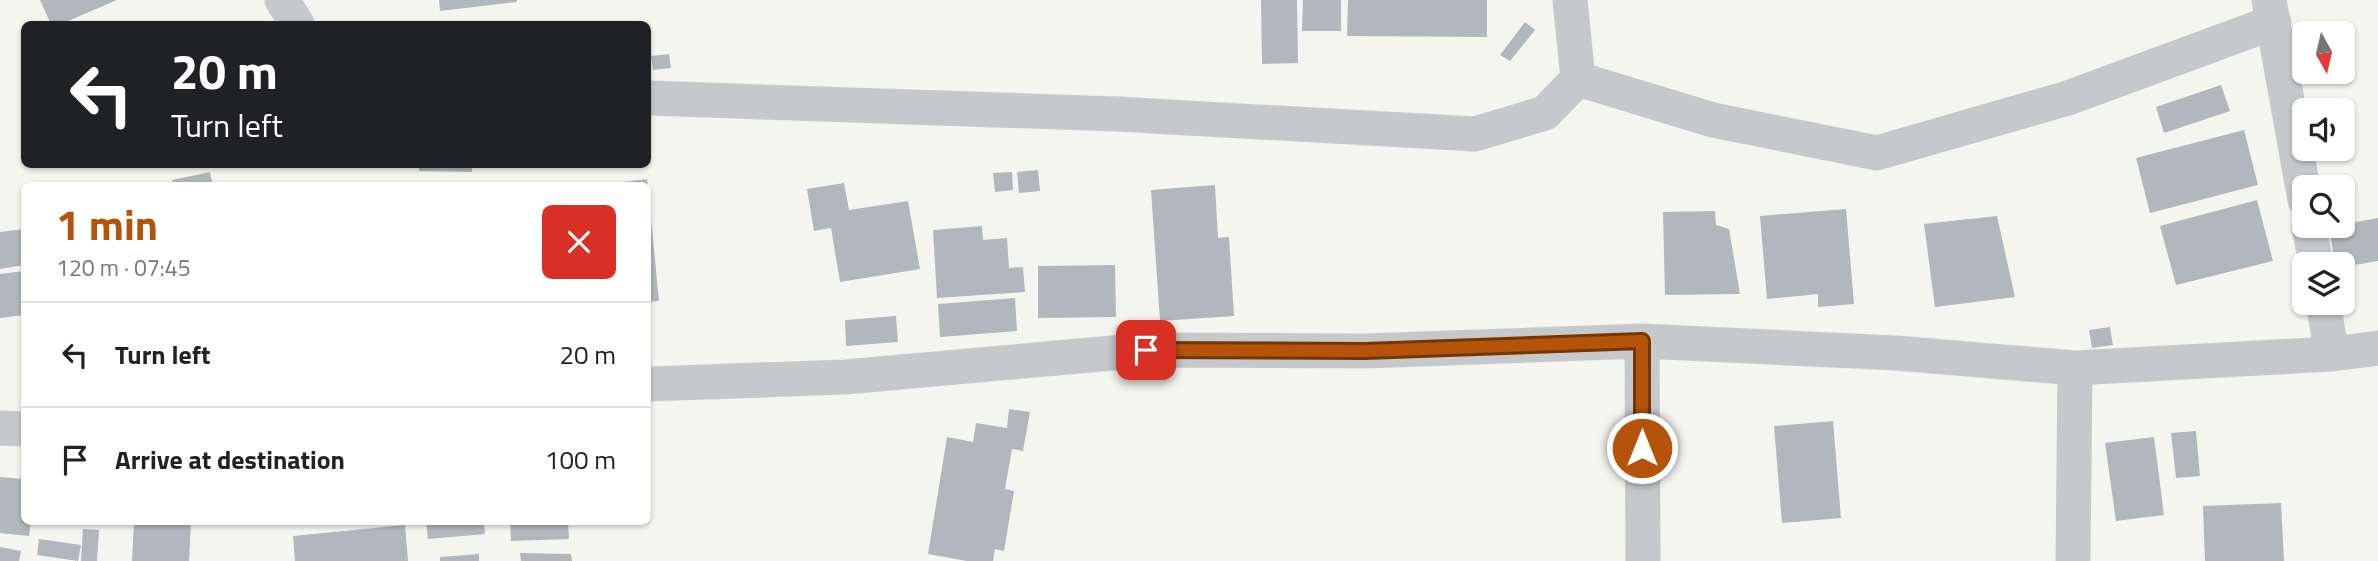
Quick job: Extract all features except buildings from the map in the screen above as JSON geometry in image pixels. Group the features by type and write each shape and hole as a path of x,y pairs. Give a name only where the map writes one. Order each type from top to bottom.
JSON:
{"street":[{"path":"282,0 295,21"},
{"path":"651,98 1116,114 1475,134 1545,113 1578,79 1570,0"},
{"path":"1578,79 1713,120 1877,153 2068,98 2271,11 2301,175"},
{"path":"2325,315 2332,354"},
{"path":"651,384 845,377 1146,350 1365,351 1642,341 1896,353 2075,368 2332,354 2378,348"},
{"path":"1642,341 1643,561"},
{"path":"2073,561 2075,368"},
{"path":"0,428 21,429"}],"route":[{"path":"1146,350 1365,351 1642,341 1642,448"}]}
